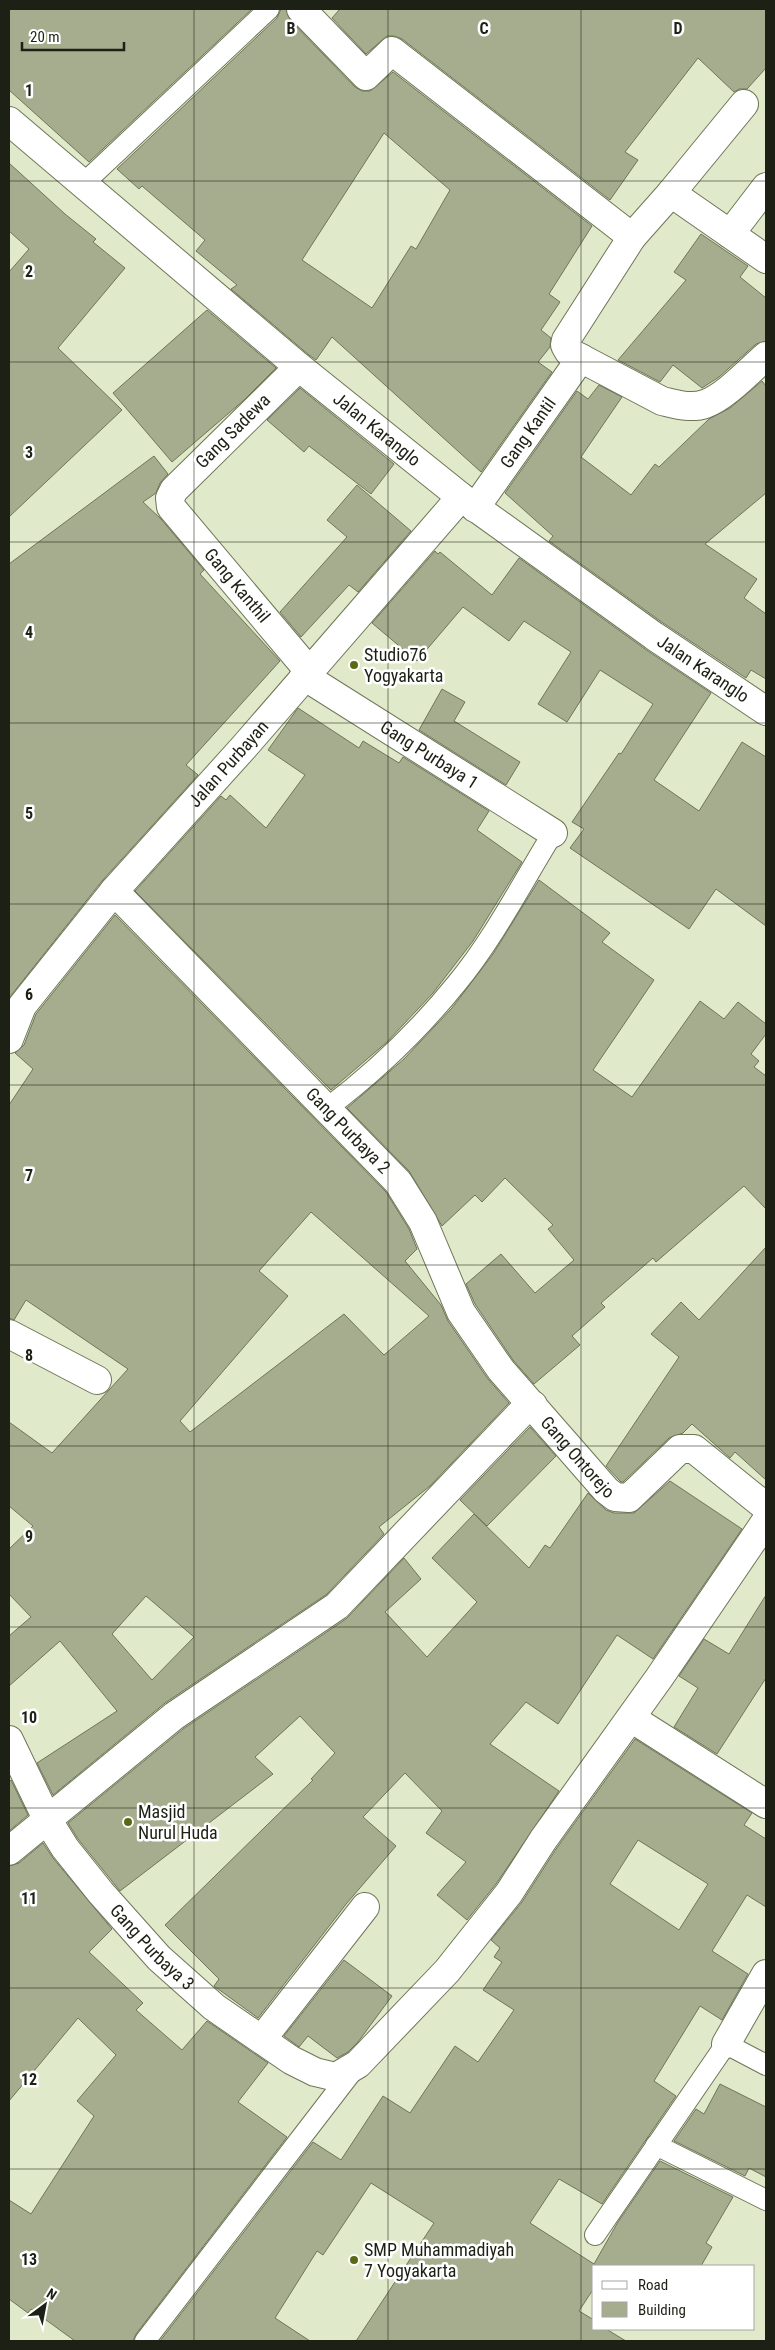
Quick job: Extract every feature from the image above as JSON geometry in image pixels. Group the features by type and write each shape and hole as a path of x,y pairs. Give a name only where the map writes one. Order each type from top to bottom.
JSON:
{"street":[{"path":"301,9 366,76 392,51 632,237"},
{"path":"744,104 632,237 566,340 565,345 569,352 662,401 693,406 704,405 717,398 766,356"},
{"name":"Jalan Karanglo","path":"9,121 298,367 468,502 654,636 766,711"},
{"path":"730,234 766,187"},
{"path":"671,193 766,259"},
{"name":"Gang Kantil","path":"468,502 581,358"},
{"name":"Gang Sadewa","path":"170,498 174,490 298,367"},
{"name":"Gang Kanthil","path":"170,498 171,507 306,674"},
{"name":"Jalan Purbayan","path":"9,1039 22,1006 114,891 244,747 306,674 468,502"},
{"name":"Gang Purbaya 1","path":"306,674 553,833"},
{"name":"Gang Purbaya 2","path":"114,891 398,1182 408,1195 422,1222 461,1312 502,1370 533,1405"},
{"path":"9,1334 97,1380"},
{"path":"9,1851 174,1716 337,1606 523,1411 533,1405"},
{"name":"Gang Ontorejo","path":"533,1405 606,1490 615,1496 623,1499 629,1498 680,1448 686,1447 694,1449 766,1507"},
{"name":"Gang Purbaya 3","path":"9,1740 47,1819 64,1848 159,1958 214,2007 291,2060 316,2072 336,2077 358,2064 447,1971 509,1893 543,1840 631,1718 766,1521"},
{"path":"631,1718 766,1804"},
{"path":"262,2040 365,1907"},
{"path":"726,2044 765,1980"}],"lane":[{"path":"83,184 269,9"},
{"path":"326,1109 362,1082 419,1026 458,983 482,950 553,833"},
{"path":"595,2235 726,2044 766,2065"},
{"path":"145,2341 358,2064"},
{"path":"656,2146 766,2200"}],"building":[{"path":"9,9 252,9 89,162 9,90"},
{"path":"281,9 286,9 290,20 355,87 362,91 370,91 393,72 592,226 549,294 560,302 541,330 551,338 550,347 538,362 552,372 481,472 332,337 316,360 309,355 231,289 237,285 196,251 205,240 142,186 139,189 117,169 277,18","holes":["384,133 450,190 416,249 411,246 372,308 302,260"]},
{"path":"340,9 766,9 766,68 747,89 739,89 734,92 698,58 625,152 638,160 610,200 402,39 387,36 366,54 332,18"},
{"path":"9,163 65,214 96,239 93,242 125,268 58,348 122,410 9,517 9,272 29,249 9,231"},
{"path":"701,234 748,266 740,277 766,298 766,341 756,344 719,377 702,388 673,365 660,382 618,360 686,280 674,272"},
{"path":"207,310 276,368 244,400 172,462 113,393"},
{"path":"762,381 766,386 766,493 705,544 757,579 744,598 766,614 766,679 751,670 746,678 663,623 549,541 553,536 505,493 577,391 588,399 599,385 622,397 581,457 631,495 655,464 659,467 709,419 730,408"},
{"path":"300,388 394,464 371,494 309,446 304,452 267,420"},
{"path":"154,456 168,474 160,483 156,493 143,502 161,519 204,570 200,574 280,661 186,765 198,775 102,881 9,998 9,564"},
{"path":"357,485 411,531 358,592 349,585 301,637 280,612 347,537 327,520"},
{"path":"435,551 438,554 440,552 492,595 519,558 645,649 711,693 654,780 699,811 742,742 766,757 766,926 716,889 689,929 570,848 584,829 572,822 619,753 621,754 653,704 600,670 567,722 538,704 571,652 524,621 509,641 463,607 417,661 372,623"},
{"path":"442,689 465,702 454,721 520,762 506,785 419,730"},
{"path":"298,708 359,748 363,741 399,763 403,757 489,811 477,830 522,862 473,941 433,993 387,1042 331,1090 135,891 221,796 226,800 230,795 266,828 305,775 268,750"},
{"path":"539,880 610,933 602,942 654,980 593,1070 632,1097 700,1001 724,1019 738,1002 766,1024 766,1034 751,1054 759,1061 754,1067 766,1076 766,1209 744,1186 656,1262 653,1258 601,1303 605,1307 572,1336 580,1345 534,1384 513,1360 475,1304 466,1284 501,1254 535,1293 574,1260 548,1229 553,1225 505,1178 482,1202 475,1195 442,1226 409,1171 347,1108 404,1059 452,1008 493,954"},
{"path":"115,915 386,1192 409,1229 417,1249 405,1261 441,1305 448,1321 488,1379 509,1403 430,1486 379,1527 384,1534 327,1594 165,1703 53,1795 37,1763 117,1711 60,1641 9,1686 9,1636 31,1617 9,1594 9,1549 33,1526 9,1506 9,1422 52,1453 128,1369 26,1300 14,1320 9,1318 9,1105 33,1069 15,1053 24,1045 36,1014","holes":["311,1212 429,1316 384,1355 344,1314 190,1432 180,1421 288,1296 259,1271","146,1596 194,1637 152,1680 112,1634"]},
{"path":"766,1247 766,1480 735,1452 730,1458 692,1424 683,1433 669,1438 621,1482 606,1466 679,1357 651,1334 681,1302 699,1320"},
{"path":"530,1427 556,1456 487,1526 460,1500"},
{"path":"670,1481 742,1529 653,1659 617,1635 558,1724 526,1702 490,1744 559,1791 496,1884 467,1920 437,1895 466,1862 426,1833 442,1811 405,1773 363,1817 396,1846 347,1903 258,2018 214,1986 219,1979 165,1925 313,1780 311,1779 335,1753 300,1716 255,1757 273,1774 120,1891 78,1839 68,1823 183,1729 346,1619 404,1558 421,1579 385,1612 427,1657 477,1602 432,1558 474,1514 529,1568 545,1545 550,1548 588,1493 606,1510 614,1513 634,1513"},
{"path":"766,1595 766,1678 717,1754 674,1727 698,1688 679,1676 704,1639 729,1654"},
{"path":"635,1739 752,1813 744,1825 766,1839 766,1907 747,1895 712,1951 748,1974 722,2020 700,2006 654,2081 676,2096 602,2204 559,2179 530,2223 594,2264 618,2222 660,2161 733,2197 706,2243 712,2247 702,2265 592,2265 592,2291 579,2311 592,2319 592,2330 608,2330 626,2341 356,2341 434,2223 371,2183 323,2255 317,2251 275,2318 310,2341 160,2341 313,2142 341,2160 383,2096 410,2113 455,2046 478,2062 514,2010 483,1990 502,1962 494,1957 500,1948 491,1940 522,1902 556,1849","holes":["638,1840 708,1884 679,1930 610,1884"]},
{"path":"11,1780 28,1815 9,1831 9,1782"},
{"path":"43,1843 53,1858 112,1929 89,1952 143,2003 136,2010 182,2050 207,2021 268,2063 238,2102 287,2137 136,2334 133,2341 75,2341 31,2309 28,2313 9,2299 9,2200 31,2214 94,2116 77,2101 116,2055 78,2018 9,2101 9,1866 19,1863"},
{"path":"344,1960 392,1996 358,2042 348,2052 337,2058 308,2036 299,2047 284,2036"},
{"path":"720,2084 766,2107 766,2177 749,2168 745,2176 674,2141 696,2109 704,2114"}],"place":[{"name":"Studio76 Yogyakarta","path":"354,665"},
{"name":"Masjid Nurul Huda","path":"128,1822"},
{"name":"SMP Muhammadiyah 7 Yogyakarta","path":"354,2260"}]}
